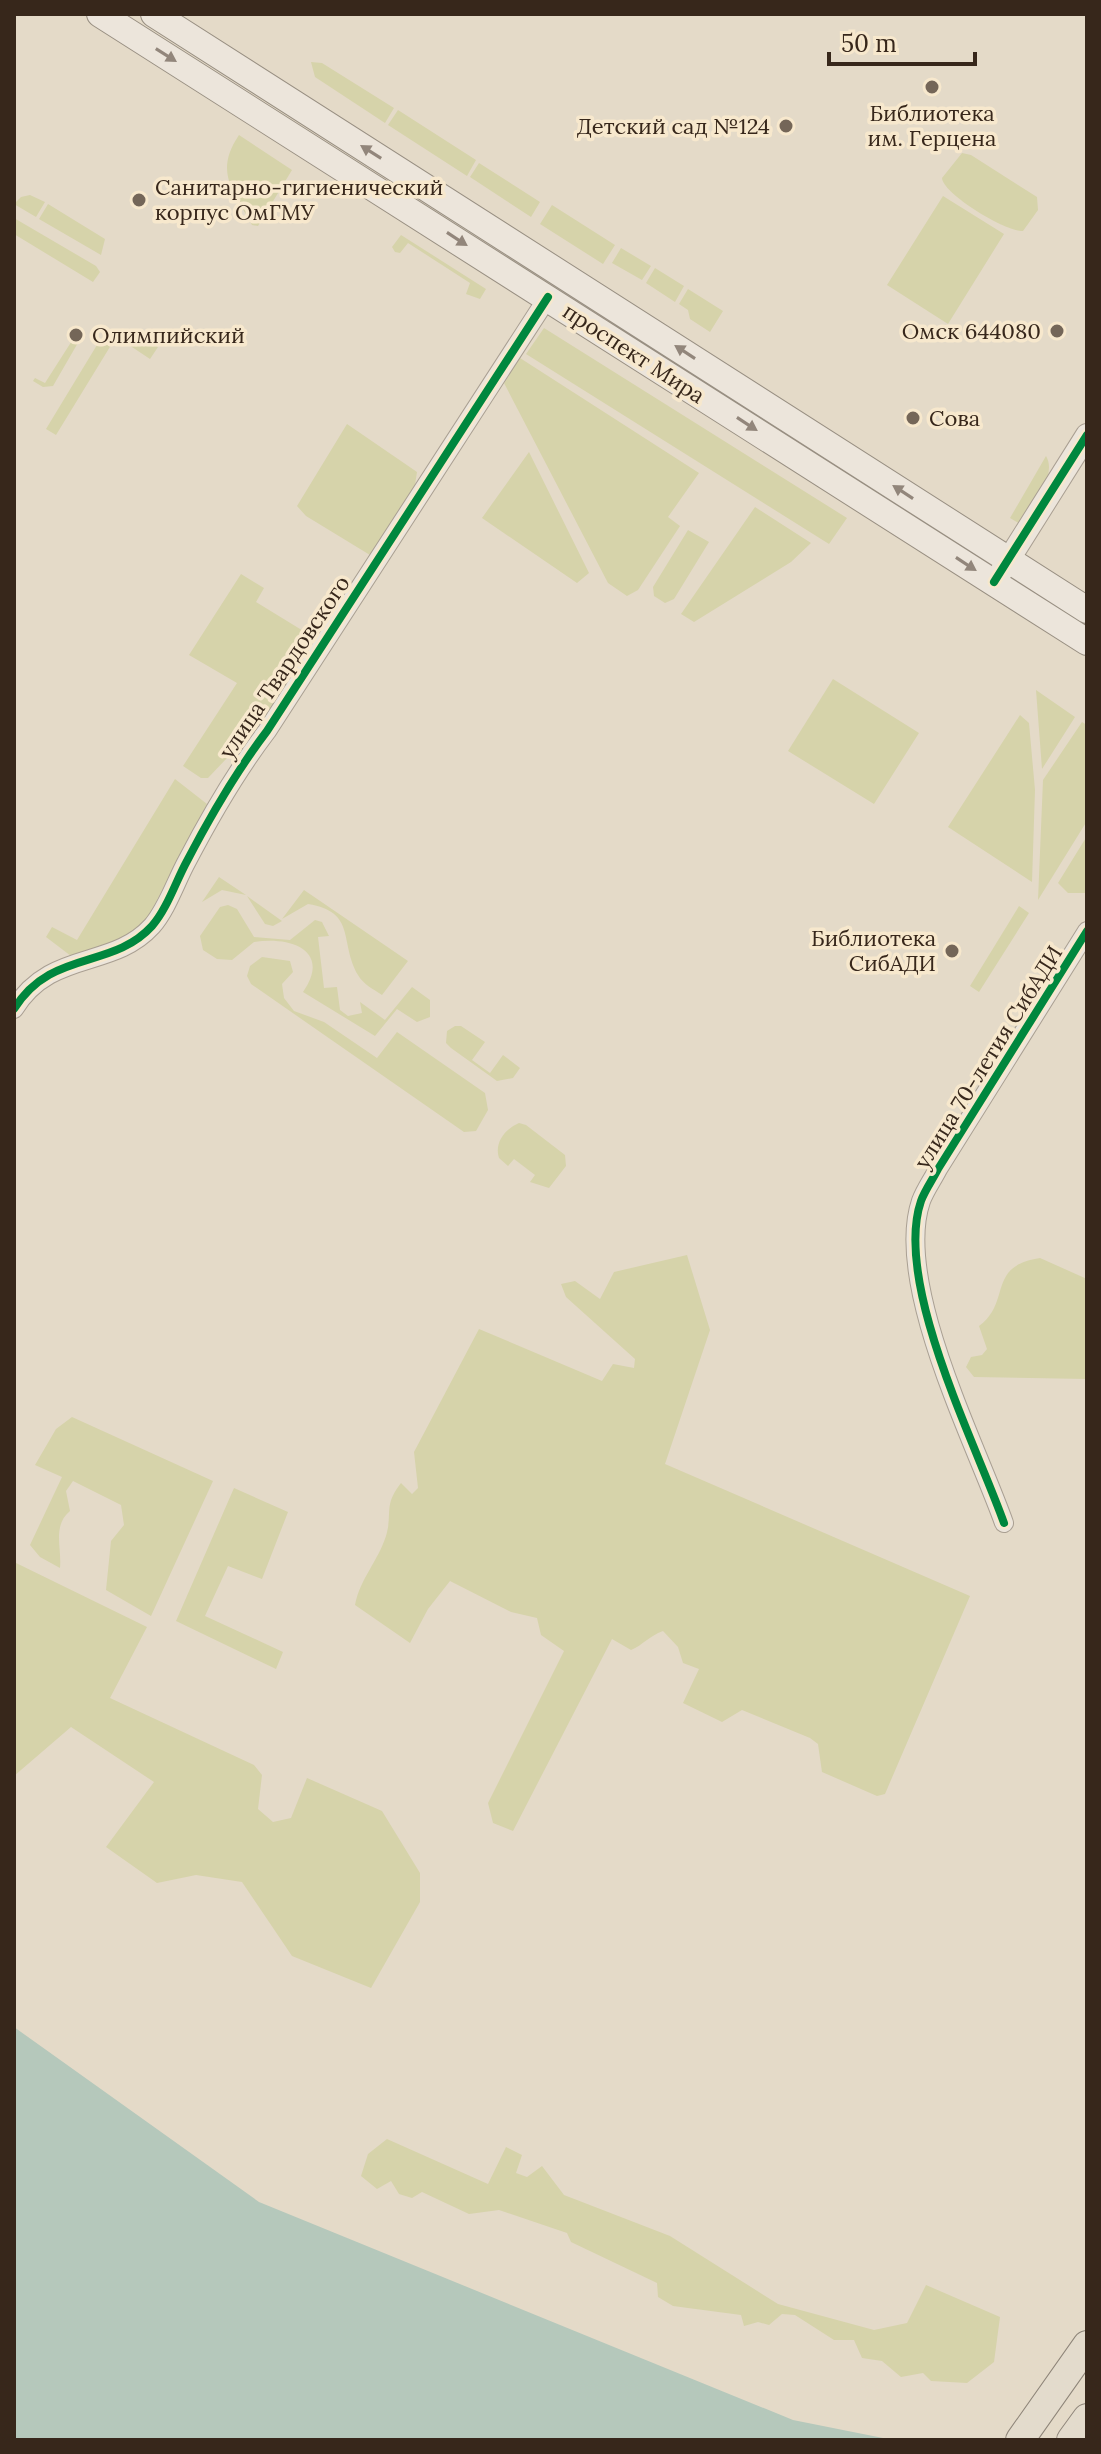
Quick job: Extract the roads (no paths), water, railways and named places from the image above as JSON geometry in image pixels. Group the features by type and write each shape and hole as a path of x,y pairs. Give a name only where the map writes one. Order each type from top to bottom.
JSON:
{"main road":[{"name":"проспект Мира","path":"100,14 1087,642"},
{"name":"проспект Мира","path":"154,14 1087,610"},
{"path":"1020,2440 1087,2345"},
{"path":"1071,2440 1087,2418"}],"street":[{"name":"улица Твардовского","path":"14,1009 23,995 43,977 65,965 122,948 152,925 231,778 267,731 548,297"},
{"path":"994,582 1087,435"},
{"name":"улица 70-летия СибАДИ","path":"1004,1523 966,1433 939,1354 917,1258 917,1222 921,1201 938,1169 1087,931"}],"place":[{"name":"Библиотека им. Герцена","path":"932,87"},
{"name":"Детский сад №124","path":"786,126"},
{"name":"Санитарно-гигиенический корпус ОмГМУ","path":"139,200"},
{"name":"Омск 644080","path":"1057,331"},
{"name":"Олимпийский","path":"76,335"},
{"name":"Сова","path":"913,418"},
{"name":"Библиотека СибАДИ","path":"952,951"}]}
